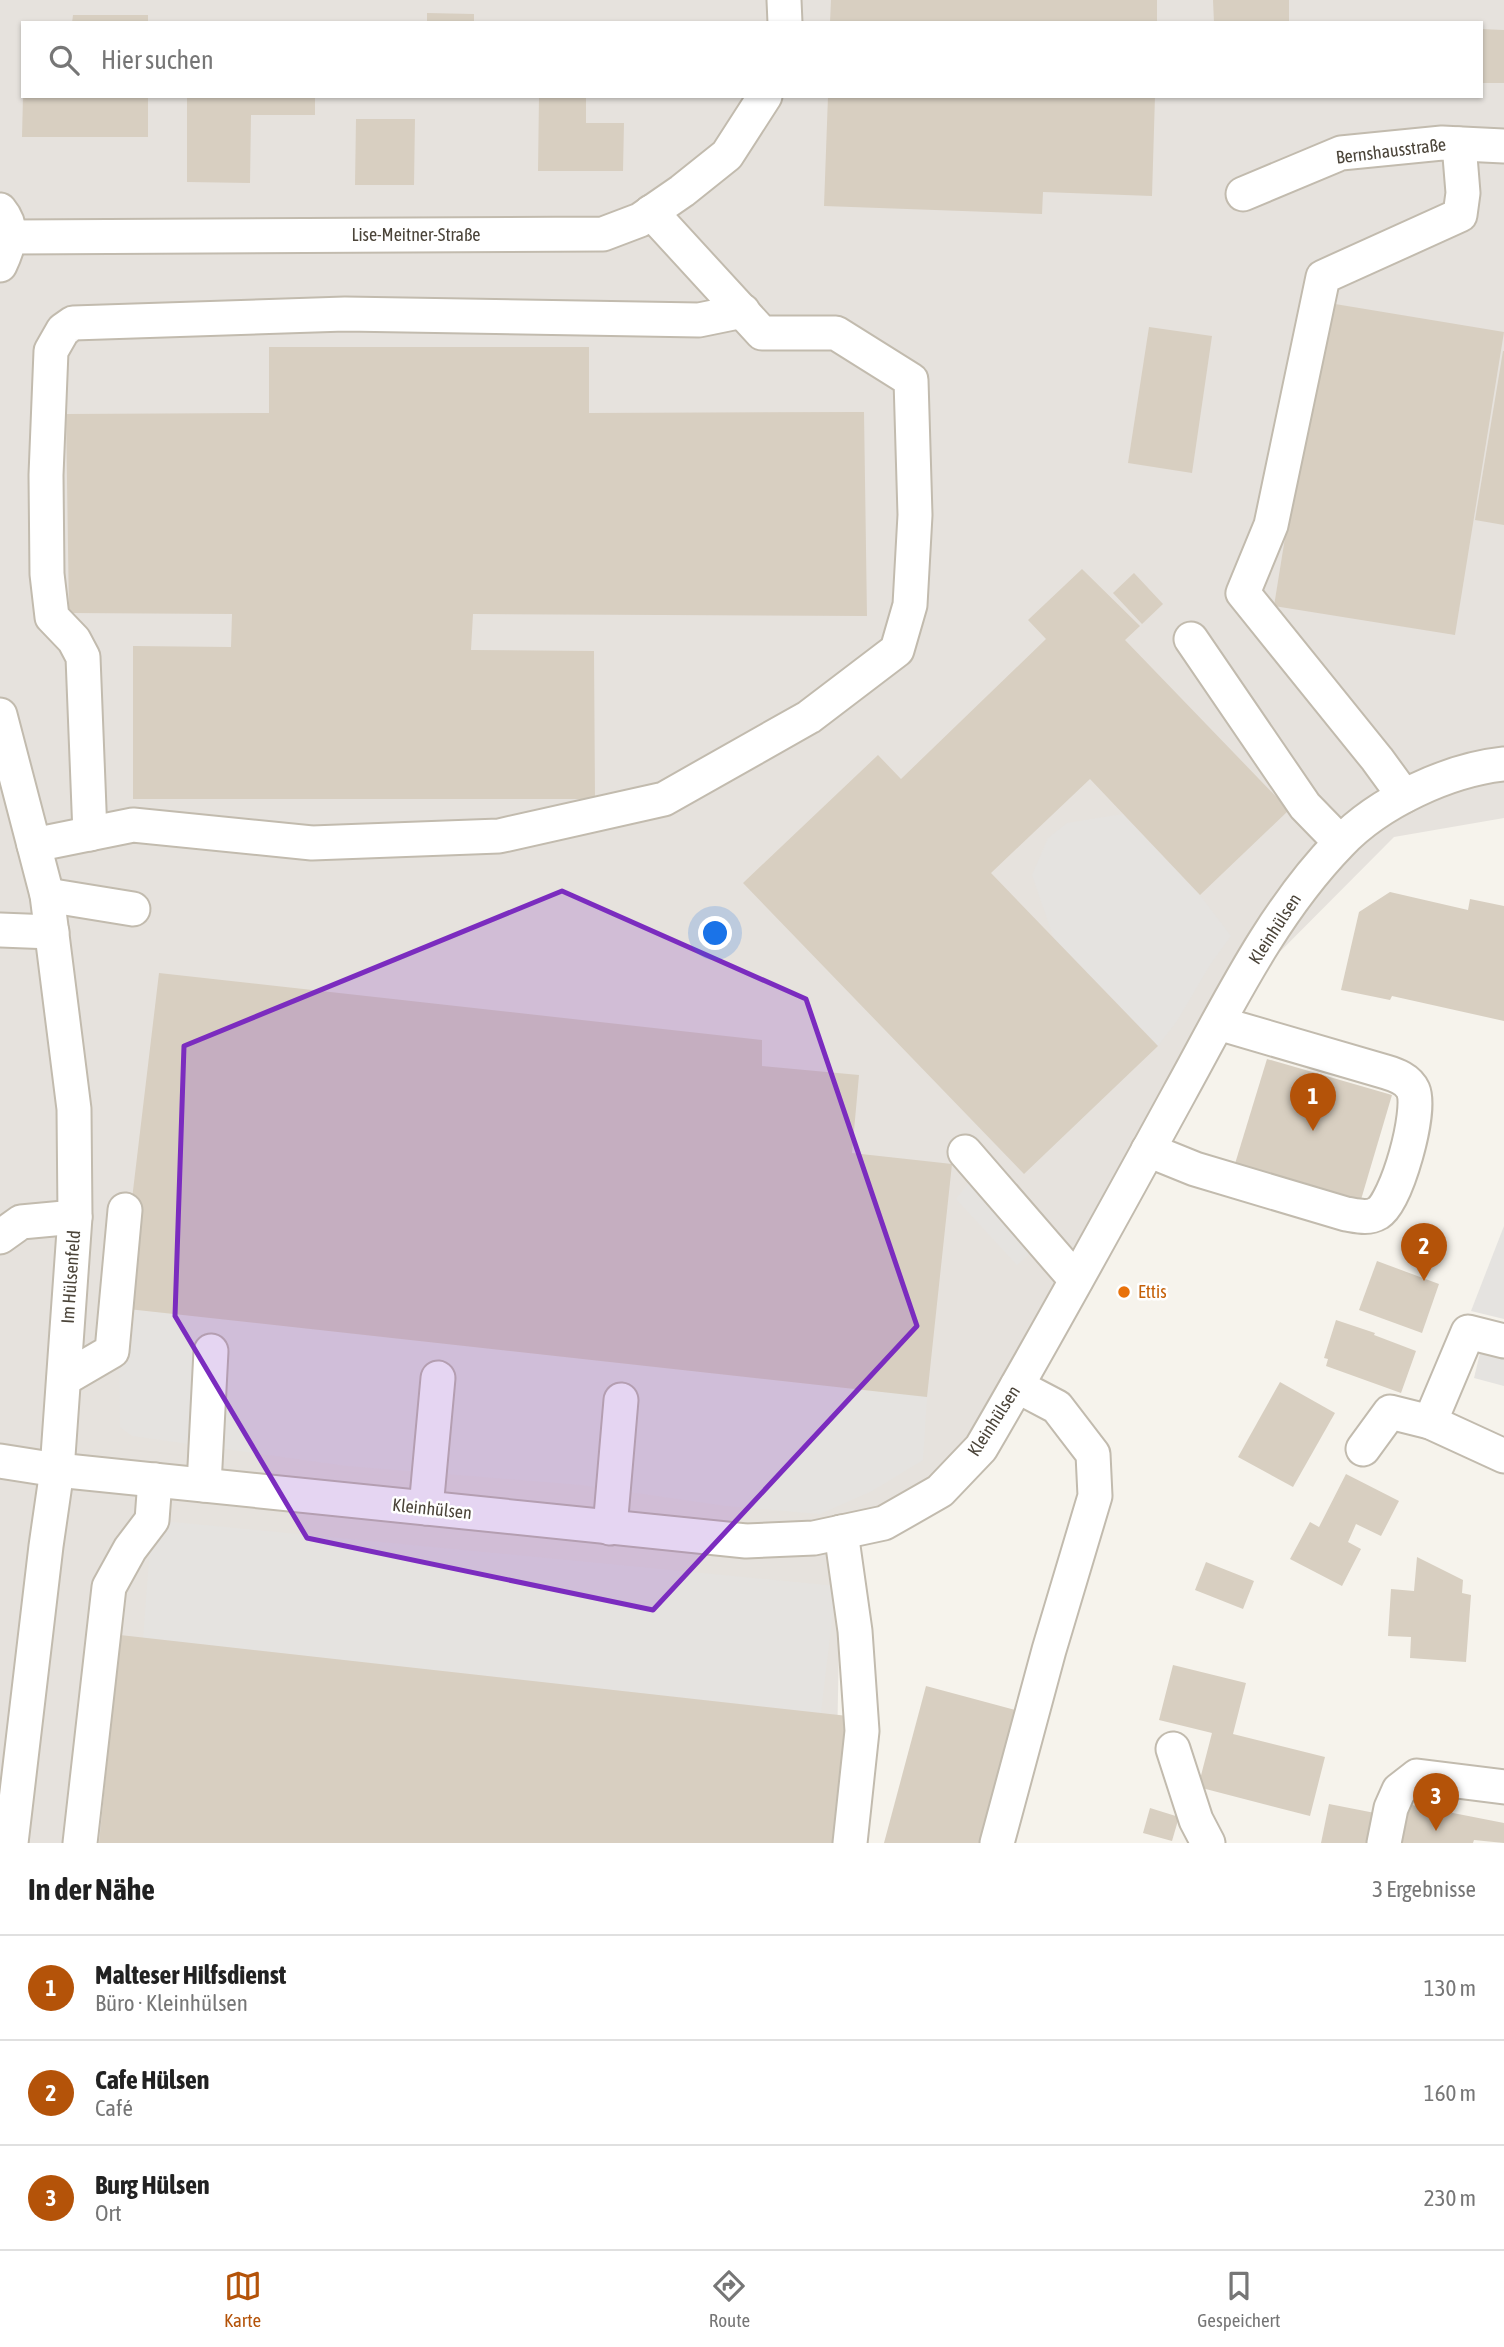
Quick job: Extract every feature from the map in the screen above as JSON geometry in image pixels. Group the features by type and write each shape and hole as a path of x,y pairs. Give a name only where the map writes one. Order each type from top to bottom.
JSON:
{"street":[{"path":"784,0 785,21"},
{"name":"Lise-Meitner-Straße","path":"4,237 603,234 640,220 727,155 764,98"},
{"name":"Bernshausstraße","path":"1243,194 1341,153 1442,143 1504,146"},
{"path":"1404,796 1243,593 1271,525 1323,277 1460,215 1463,193 1460,144"},
{"path":"34,845 133,825 313,843 499,836 613,811 664,799 809,716 897,650 911,605 915,515 911,380 836,333 762,332 651,212"},
{"path":"90,834 83,657 74,640 52,617 47,574 46,475 51,351 63,330 73,323 345,314 699,320 743,311"},
{"path":"1191,639 1305,806 1340,842"},
{"name":"Im Hülsenfeld","path":"0,715 9,786 34,845 47,895 74,1109 75,1217 57,1470 11,1843"},
{"name":"Kleinhülsen","path":"0,1461 57,1470 746,1541 814,1538 884,1523 940,1491 981,1448 1218,1023 1290,901 1340,842 1364,821 1404,796 1458,774 1504,764"},
{"path":"47,895 133,909"},
{"path":"0,930 52,932"},
{"path":"1148,1150 1195,1169 1346,1214 1369,1218 1381,1212 1390,1199 1412,1134 1416,1104 1412,1088 1401,1077 1387,1072 1218,1023"},
{"path":"965,1152 1076,1280"},
{"path":"64,1379 112,1351 125,1210"},
{"path":"0,1237 21,1222 75,1217"},
{"path":"1430,1422 1468,1332 1504,1341"},
{"path":"204,1485 211,1351"},
{"path":"426,1508 438,1378"},
{"path":"997,1843 1049,1650 1095,1496 1093,1454 1057,1407 1017,1386"},
{"path":"610,1528 621,1401"},
{"path":"1363,1449 1390,1412 1430,1422 1504,1456"},
{"path":"80,1843 109,1587 130,1549 152,1520 155,1480"},
{"path":"841,1532 855,1631 862,1731 850,1843"},
{"path":"1173,1749 1196,1820 1208,1843"},
{"path":"1384,1843 1391,1808 1399,1790 1417,1776 1504,1787"}],"highlighted area":[{"path":"562,891 806,999 917,1326 653,1610 307,1538 175,1316 184,1046"}],"shaded area":[{"path":"0,0 1504,0 1504,818 1394,837 1213,1019 951,1491 841,1546 835,1843 0,1843"},
{"path":"1123,814 1200,895 1231,936 1158,1046 1054,939 1032,875 1048,838 1067,823"},
{"path":"969,1182 1034,1250 1017,1265 956,1199"},
{"path":"1504,1226 1504,1319 1471,1311"},
{"path":"119,1308 927,1397 923,1460 872,1491 820,1514 726,1506 581,1485 347,1466 132,1436 120,1427"},
{"path":"1480,1353 1504,1359 1504,1386 1474,1378"},
{"path":"152,1520 836,1586 821,1713 143,1638"}],"building":[{"path":"831,0 1157,0 1157,21 830,21"},
{"path":"1213,0 1289,0 1289,21 1214,21"},
{"path":"427,13 474,14 474,21 427,21"},
{"path":"73,15 148,15 148,21 72,21"},
{"path":"1483,29 1504,30 1504,83 1483,83"},
{"path":"23,98 148,98 148,137 22,137"},
{"path":"187,98 315,98 315,115 251,115 250,183 187,182"},
{"path":"539,98 586,98 586,123 624,123 623,171 538,171"},
{"path":"828,98 1155,98 1152,196 1043,192 1042,214 824,206"},
{"path":"356,119 415,119 414,185 355,185"},
{"path":"1323,302 1504,332 1455,635 1274,606"},
{"path":"1149,327 1212,336 1192,473 1128,463"},
{"path":"269,347 589,347 589,413 864,412 867,616 473,614 471,650 594,651 595,799 133,799 133,646 231,647 232,614 69,613 66,414 269,413"},
{"path":"1504,351 1504,525 1475,520"},
{"path":"1082,569 1140,626 1125,640 1289,810 1200,895 1090,779 991,873 1158,1046 1024,1174 743,883 878,755 901,779 1046,639 1028,620"},
{"path":"1134,573 1163,604 1142,624 1113,593"},
{"path":"1390,892 1468,910 1470,899 1504,906 1504,1021 1392,996 1390,1000 1341,990 1359,912"},
{"path":"159,973 762,1040 762,1066 859,1075 852,1153 952,1164 927,1397 119,1308"},
{"path":"1267,1059 1392,1095 1360,1203 1234,1167"},
{"path":"1377,1261 1439,1284 1422,1333 1359,1310"},
{"path":"1336,1320 1416,1351 1401,1393 1326,1366 1328,1359 1324,1358"},
{"path":"1280,1382 1335,1413 1293,1487 1238,1457"},
{"path":"1346,1474 1399,1501 1381,1536 1356,1524 1348,1542 1361,1549 1342,1586 1290,1559 1310,1522 1319,1527"},
{"path":"1417,1557 1463,1580 1462,1593 1471,1595 1466,1662 1410,1658 1411,1637 1388,1636 1391,1589 1414,1591"},
{"path":"1206,1562 1254,1581 1243,1609 1195,1590"},
{"path":"120,1635 848,1716 834,1843 99,1843"},
{"path":"1173,1665 1246,1683 1233,1734 1325,1757 1310,1816 1198,1787 1212,1733 1159,1720"},
{"path":"926,1686 1019,1711 983,1843 884,1843"},
{"path":"1402,1803 1504,1823 1504,1843 1474,1840 1473,1843 1394,1843"},
{"path":"1329,1804 1375,1813 1368,1843 1321,1843"},
{"path":"1150,1808 1179,1817 1172,1841 1143,1833"}],"place":[{"name":"Malteser Hilfsdienst","path":"1313,1131"},
{"name":"Cafe Hülsen","path":"1424,1281"},
{"name":"Ettis","path":"1124,1292"},
{"name":"Burg Hülsen","path":"1436,1831"}]}
